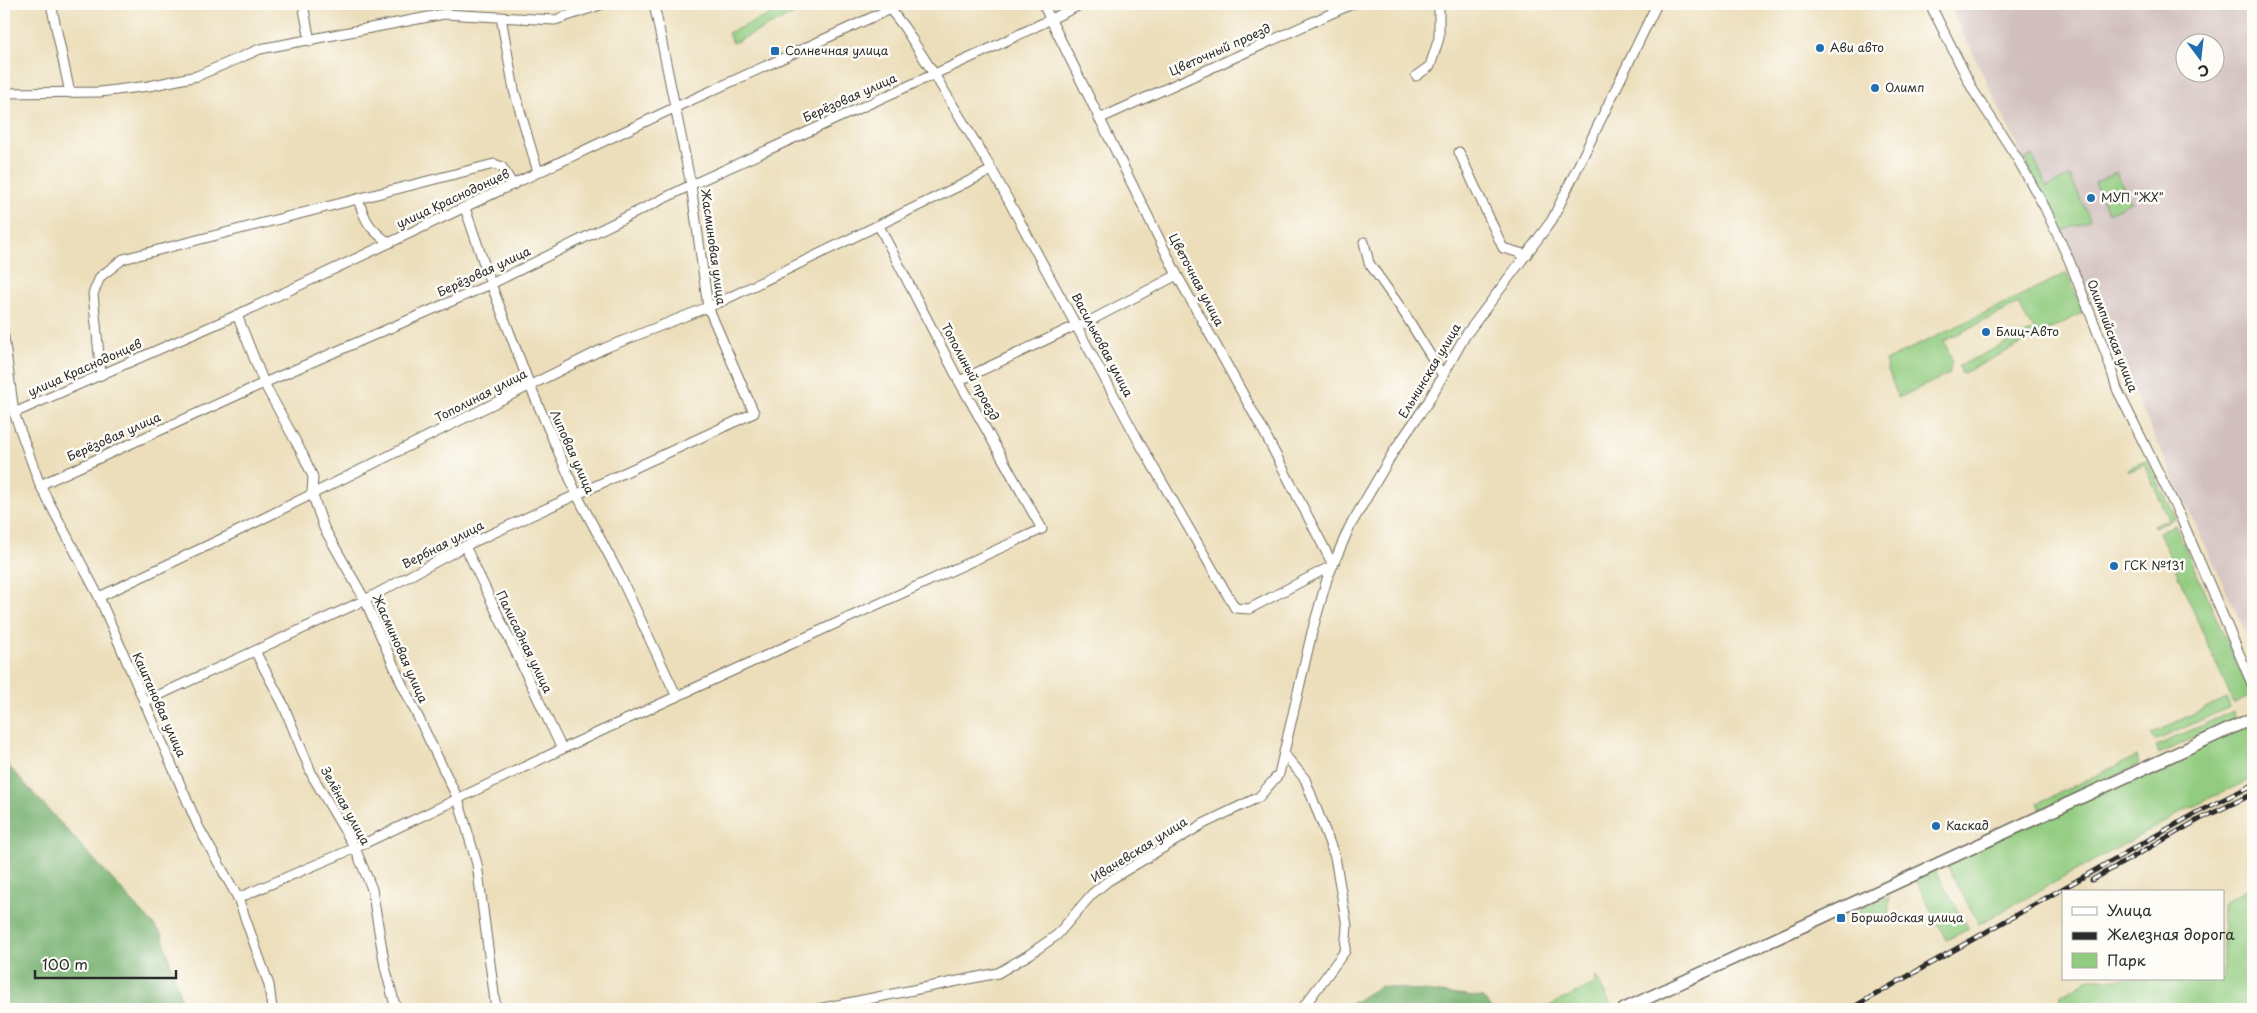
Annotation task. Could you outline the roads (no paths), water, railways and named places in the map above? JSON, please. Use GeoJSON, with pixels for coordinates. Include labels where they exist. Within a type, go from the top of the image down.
{"type":"FeatureCollection","features":[{"type":"Feature","properties":{"kind":"street"},"geometry":{"type":"LineString","coordinates":[[51,4],[70,93]]}},
{"type":"Feature","properties":{"kind":"street"},"geometry":{"type":"LineString","coordinates":[[303,4],[310,41]]}},
{"type":"Feature","properties":{"kind":"street"},"geometry":{"type":"LineString","coordinates":[[4,93],[110,91],[197,76],[260,50],[444,14],[555,20],[602,4]]}},
{"type":"Feature","properties":{"kind":"street","name":"Жасминовая улица"},"geometry":{"type":"LineString","coordinates":[[654,4],[691,185],[708,307],[754,413]]}},
{"type":"Feature","properties":{"kind":"street","name":"улица Краснодонцев"},"geometry":{"type":"LineString","coordinates":[[14,413],[237,315],[676,106],[888,7],[901,4]]}},
{"type":"Feature","properties":{"kind":"street","name":"Цветочная улица"},"geometry":{"type":"LineString","coordinates":[[1043,4],[1178,275],[1264,432],[1333,565]]}},
{"type":"Feature","properties":{"kind":"street"},"geometry":{"type":"LineString","coordinates":[[934,74],[1082,4]]}},
{"type":"Feature","properties":{"kind":"street","name":"Цветочный проезд"},"geometry":{"type":"LineString","coordinates":[[1099,119],[1352,4]]}},
{"type":"Feature","properties":{"kind":"street"},"geometry":{"type":"LineString","coordinates":[[1416,76],[1430,66],[1439,38],[1439,4]]}},
{"type":"Feature","properties":{"kind":"street","name":"Ельнинская улица"},"geometry":{"type":"LineString","coordinates":[[1279,774],[1312,632],[1333,565],[1349,528],[1394,451],[1428,402],[1442,374],[1474,323],[1552,220],[1657,4]]}},
{"type":"Feature","properties":{"kind":"street","name":"Олимпийская улица"},"geometry":{"type":"LineString","coordinates":[[1930,4],[1973,90],[2017,158],[2045,208],[2069,260],[2107,356],[2117,389],[2181,518],[2253,686]]}},
{"type":"Feature","properties":{"kind":"street","name":"Васильковая улица"},"geometry":{"type":"LineString","coordinates":[[888,7],[904,27],[934,74],[992,170],[1140,442],[1235,608],[1241,610],[1249,609],[1333,565]]}},
{"type":"Feature","properties":{"kind":"street"},"geometry":{"type":"LineString","coordinates":[[501,17],[514,90],[538,172]]}},
{"type":"Feature","properties":{"kind":"street","name":"Берёзовая улица"},"geometry":{"type":"LineString","coordinates":[[40,485],[264,383],[491,284],[691,185],[934,74]]}},
{"type":"Feature","properties":{"kind":"street"},"geometry":{"type":"LineString","coordinates":[[1459,152],[1503,248],[1527,255]]}},
{"type":"Feature","properties":{"kind":"street"},"geometry":{"type":"LineString","coordinates":[[101,375],[93,294],[100,278],[123,259],[494,164],[502,167],[513,185]]}},
{"type":"Feature","properties":{"kind":"street","name":"Тополиная улица"},"geometry":{"type":"LineString","coordinates":[[99,597],[234,533],[605,348],[708,307],[992,170]]}},
{"type":"Feature","properties":{"kind":"street"},"geometry":{"type":"LineString","coordinates":[[358,199],[372,230],[390,243]]}},
{"type":"Feature","properties":{"kind":"street","name":"Липовая улица"},"geometry":{"type":"LineString","coordinates":[[465,208],[491,284],[530,386],[577,495],[619,574],[677,697]]}},
{"type":"Feature","properties":{"kind":"street","name":"Тополиный проезд"},"geometry":{"type":"LineString","coordinates":[[677,697],[1042,529],[959,381],[879,226]]}},
{"type":"Feature","properties":{"kind":"street"},"geometry":{"type":"LineString","coordinates":[[1364,242],[1369,263],[1403,311],[1442,374]]}},
{"type":"Feature","properties":{"kind":"street"},"geometry":{"type":"LineString","coordinates":[[959,381],[1077,325],[1084,324],[1178,275]]}},
{"type":"Feature","properties":{"kind":"street","name":"Жасминовая улица"},"geometry":{"type":"LineString","coordinates":[[237,315],[264,383],[313,477],[312,493],[324,528],[365,600],[408,698],[458,799],[477,864],[496,1009]]}},
{"type":"Feature","properties":{"kind":"street","name":"Каштановая улица"},"geometry":{"type":"LineString","coordinates":[[4,337],[14,413],[40,485],[99,597],[199,828],[238,898],[269,985],[272,1009]]}},
{"type":"Feature","properties":{"kind":"street","name":"Вербная улица"},"geometry":{"type":"LineString","coordinates":[[144,702],[365,600],[465,546],[754,413]]}},
{"type":"Feature","properties":{"kind":"street","name":"Палисадная улица"},"geometry":{"type":"LineString","coordinates":[[465,546],[562,749]]}},
{"type":"Feature","properties":{"kind":"street","name":"Зелёная улица"},"geometry":{"type":"LineString","coordinates":[[255,651],[283,704],[313,777],[356,848],[372,888],[386,967],[396,1009]]}},
{"type":"Feature","properties":{"kind":"street"},"geometry":{"type":"LineString","coordinates":[[238,898],[356,848],[562,749],[677,697]]}},
{"type":"Feature","properties":{"kind":"street"},"geometry":{"type":"LineString","coordinates":[[1624,1009],[2253,718]]}},
{"type":"Feature","properties":{"kind":"street"},"geometry":{"type":"LineString","coordinates":[[1284,754],[1305,779],[1335,857],[1347,926],[1345,951],[1302,1009]]}},
{"type":"Feature","properties":{"kind":"street","name":"Ивачевская улица"},"geometry":{"type":"LineString","coordinates":[[818,1009],[998,973],[1057,935],[1092,894],[1108,881],[1203,824],[1259,797],[1279,774]]}},
{"type":"Feature","properties":{"kind":"railway"},"geometry":{"type":"LineString","coordinates":[[1850,1009],[2196,813],[2253,785]]}},
{"type":"Feature","properties":{"kind":"railway"},"geometry":{"type":"LineString","coordinates":[[2092,880],[2200,819],[2253,794]]}},
{"type":"Feature","properties":{"kind":"place","name":"Ави авто"},"geometry":{"type":"Point","coordinates":[1820,48]}},
{"type":"Feature","properties":{"kind":"place","name":"Солнечная улица"},"geometry":{"type":"Point","coordinates":[775,51]}},
{"type":"Feature","properties":{"kind":"place","name":"Олимп"},"geometry":{"type":"Point","coordinates":[1875,88]}},
{"type":"Feature","properties":{"kind":"place","name":"МУП \"ЖХ\""},"geometry":{"type":"Point","coordinates":[2091,198]}},
{"type":"Feature","properties":{"kind":"place","name":"Блиц-Авто"},"geometry":{"type":"Point","coordinates":[1986,332]}},
{"type":"Feature","properties":{"kind":"place","name":"ГСК №131"},"geometry":{"type":"Point","coordinates":[2114,566]}},
{"type":"Feature","properties":{"kind":"place","name":"Каскад"},"geometry":{"type":"Point","coordinates":[1936,826]}},
{"type":"Feature","properties":{"kind":"place","name":"Боршодская улица"},"geometry":{"type":"Point","coordinates":[1841,918]}}]}
